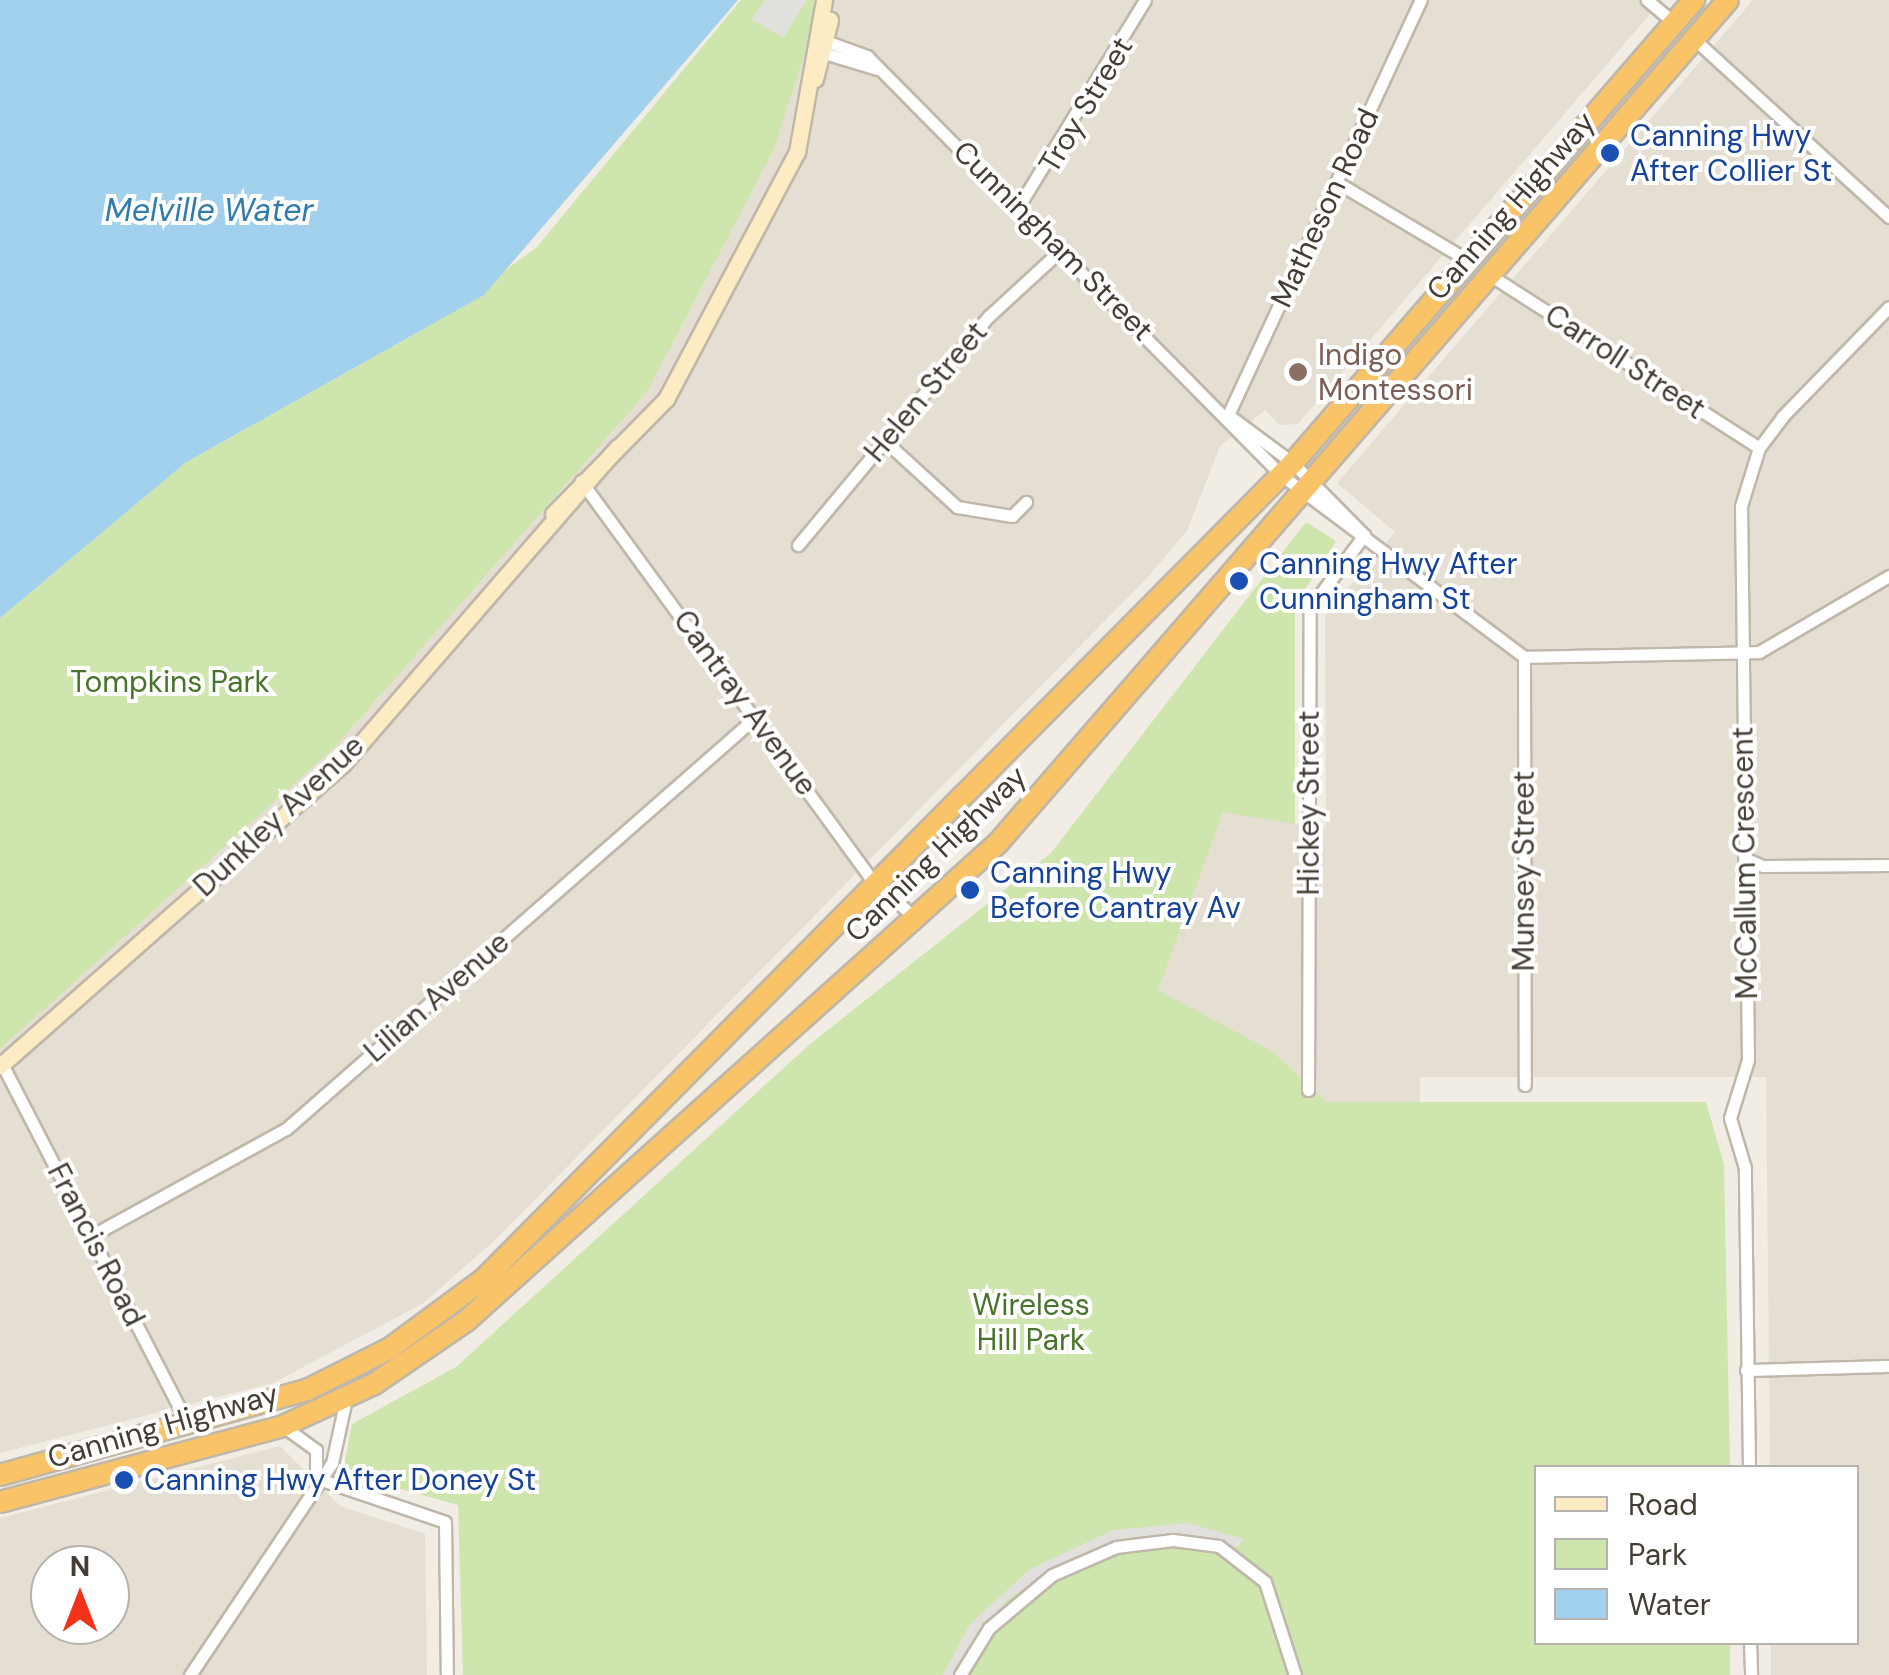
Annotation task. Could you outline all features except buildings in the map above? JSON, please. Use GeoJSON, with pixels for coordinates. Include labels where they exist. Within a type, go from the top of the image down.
{"type":"FeatureCollection","features":[{"type":"Feature","properties":{"kind":"highway","name":"Canning Highway"},"geometry":{"type":"LineString","coordinates":[[0,1475],[188,1427],[321,1384],[438,1317],[878,884],[1287,469],[1694,0]]}},
{"type":"Feature","properties":{"kind":"highway","name":"Canning Highway"},"geometry":{"type":"LineString","coordinates":[[0,1502],[282,1426],[346,1398],[466,1320],[916,918],[1050,786],[1728,0]]}},
{"type":"Feature","properties":{"kind":"street"},"geometry":{"type":"LineString","coordinates":[[820,45],[824,0]]}},
{"type":"Feature","properties":{"kind":"street"},"geometry":{"type":"LineString","coordinates":[[820,45],[834,0]]}},
{"type":"Feature","properties":{"kind":"street","name":"Troy Street"},"geometry":{"type":"LineString","coordinates":[[1020,204],[1145,0]]}},
{"type":"Feature","properties":{"kind":"street","name":"Matheson Road"},"geometry":{"type":"LineString","coordinates":[[1228,414],[1420,0]]}},
{"type":"Feature","properties":{"kind":"street"},"geometry":{"type":"LineString","coordinates":[[1647,0],[1674,23]]}},
{"type":"Feature","properties":{"kind":"street"},"geometry":{"type":"LineString","coordinates":[[1694,39],[1889,217]]}},
{"type":"Feature","properties":{"kind":"street","name":"Cunningham Street"},"geometry":{"type":"LineString","coordinates":[[820,45],[877,69],[1020,204],[1287,469],[1364,535],[1524,657]]}},
{"type":"Feature","properties":{"kind":"street","name":"Dunkley Avenue"},"geometry":{"type":"LineString","coordinates":[[1,1065],[342,765],[617,448],[666,399],[797,152],[820,45]]}},
{"type":"Feature","properties":{"kind":"street"},"geometry":{"type":"LineString","coordinates":[[1338,183],[1469,262]]}},
{"type":"Feature","properties":{"kind":"street","name":"Helen Street"},"geometry":{"type":"LineString","coordinates":[[798,546],[989,316],[1063,248]]}},
{"type":"Feature","properties":{"kind":"street","name":"Carroll Street"},"geometry":{"type":"LineString","coordinates":[[1490,275],[1759,448]]}},
{"type":"Feature","properties":{"kind":"street","name":"McCallum Crescent"},"geometry":{"type":"LineString","coordinates":[[1749,1465],[1745,1168],[1730,1118],[1748,1060],[1741,506],[1759,448],[1842,347],[1889,308]]}},
{"type":"Feature","properties":{"kind":"street"},"geometry":{"type":"LineString","coordinates":[[885,440],[957,507],[1012,516],[1026,502]]}},
{"type":"Feature","properties":{"kind":"street","name":"Cantray Avenue"},"geometry":{"type":"LineString","coordinates":[[586,484],[878,884],[916,918]]}},
{"type":"Feature","properties":{"kind":"street","name":"Hickey Street"},"geometry":{"type":"LineString","coordinates":[[1308,1090],[1310,608],[1364,535]]}},
{"type":"Feature","properties":{"kind":"street"},"geometry":{"type":"LineString","coordinates":[[1524,657],[1742,651],[1792,637],[1889,576]]}},
{"type":"Feature","properties":{"kind":"street","name":"Munsey Street"},"geometry":{"type":"LineString","coordinates":[[1524,657],[1524,1085]]}},
{"type":"Feature","properties":{"kind":"street","name":"Lilian Avenue"},"geometry":{"type":"LineString","coordinates":[[91,1236],[286,1129],[756,717]]}},
{"type":"Feature","properties":{"kind":"street"},"geometry":{"type":"LineString","coordinates":[[1744,858],[1764,866],[1889,865]]}},
{"type":"Feature","properties":{"kind":"street","name":"Francis Road"},"geometry":{"type":"LineString","coordinates":[[1,1065],[188,1427]]}},
{"type":"Feature","properties":{"kind":"street"},"geometry":{"type":"LineString","coordinates":[[1746,1370],[1889,1366]]}},
{"type":"Feature","properties":{"kind":"street"},"geometry":{"type":"LineString","coordinates":[[190,1675],[316,1478],[332,1463],[346,1398]]}},
{"type":"Feature","properties":{"kind":"street"},"geometry":{"type":"LineString","coordinates":[[282,1426],[316,1450],[316,1478]]}},
{"type":"Feature","properties":{"kind":"street"},"geometry":{"type":"LineString","coordinates":[[316,1478],[445,1522],[447,1675]]}},
{"type":"Feature","properties":{"kind":"street"},"geometry":{"type":"LineString","coordinates":[[960,1675],[989,1628],[1052,1575],[1116,1547],[1173,1540],[1219,1546],[1265,1582],[1294,1675]]}},
{"type":"Feature","properties":{"kind":"street"},"geometry":{"type":"LineString","coordinates":[[1750,1645],[1751,1675]]}},
{"type":"Feature","properties":{"kind":"shaded area"},"geometry":{"type":"Polygon","coordinates":[[[765,0],[807,0],[783,38],[752,19],[765,0]]]}},
{"type":"Feature","properties":{"kind":"shaded area"},"geometry":{"type":"Polygon","coordinates":[[[821,0],[1662,0],[1298,424],[1279,425],[1265,410],[1220,446],[1187,531],[1146,579],[494,1241],[422,1304],[273,1383],[0,1453],[0,1049],[335,747],[647,392],[774,149],[821,0]]]}},
{"type":"Feature","properties":{"kind":"shaded area"},"geometry":{"type":"Polygon","coordinates":[[[1753,0],[1889,0],[1889,1675],[1771,1675],[1771,1645],[1859,1645],[1859,1465],[1770,1465],[1766,1077],[1420,1077],[1420,1102],[1327,1102],[1272,1051],[1157,990],[1223,811],[1326,829],[1325,616],[1395,532],[1337,483],[1753,0]]]}},
{"type":"Feature","properties":{"kind":"shaded area"},"geometry":{"type":"Polygon","coordinates":[[[280,1446],[340,1506],[425,1534],[427,1675],[0,1675],[0,1518],[280,1446]]]}},
{"type":"Feature","properties":{"kind":"shaded area"},"geometry":{"type":"Polygon","coordinates":[[[1188,1523],[1244,1539],[1237,1547],[1184,1534],[1132,1537],[1069,1559],[1006,1601],[954,1675],[943,1675],[970,1624],[1030,1569],[1113,1530],[1188,1523]]]}},
{"type":"Feature","properties":{"kind":"green space","name":"Tompkins Park"},"geometry":{"type":"Polygon","coordinates":[[[741,0],[822,0],[774,149],[647,392],[335,747],[0,1049],[0,618],[185,463],[424,329],[536,248],[741,0]]]}},
{"type":"Feature","properties":{"kind":"green space","name":"Wireless Hill Park"},"geometry":{"type":"Polygon","coordinates":[[[1306,522],[1336,541],[1295,605],[1295,824],[1223,812],[1158,990],[1272,1051],[1327,1102],[1706,1102],[1724,1165],[1730,1465],[1534,1465],[1534,1645],[1730,1645],[1730,1675],[463,1675],[458,1505],[354,1476],[344,1466],[352,1424],[456,1367],[809,1045],[1051,853],[1306,522]]]}},
{"type":"Feature","properties":{"kind":"water","name":"Melville Water"},"geometry":{"type":"Polygon","coordinates":[[[0,0],[738,0],[484,295],[185,463],[0,618],[0,0]]]}},
{"type":"Feature","properties":{"kind":"place","name":"Canning Hwy After Collier St"},"geometry":{"type":"Point","coordinates":[1610,153]}},
{"type":"Feature","properties":{"kind":"place","name":"Indigo Montessori"},"geometry":{"type":"Point","coordinates":[1298,372]}},
{"type":"Feature","properties":{"kind":"place","name":"Canning Hwy After Cunningham St"},"geometry":{"type":"Point","coordinates":[1239,581]}},
{"type":"Feature","properties":{"kind":"place","name":"Canning Hwy Before Cantray Av"},"geometry":{"type":"Point","coordinates":[970,890]}},
{"type":"Feature","properties":{"kind":"place","name":"Canning Hwy After Doney St"},"geometry":{"type":"Point","coordinates":[124,1480]}}]}
